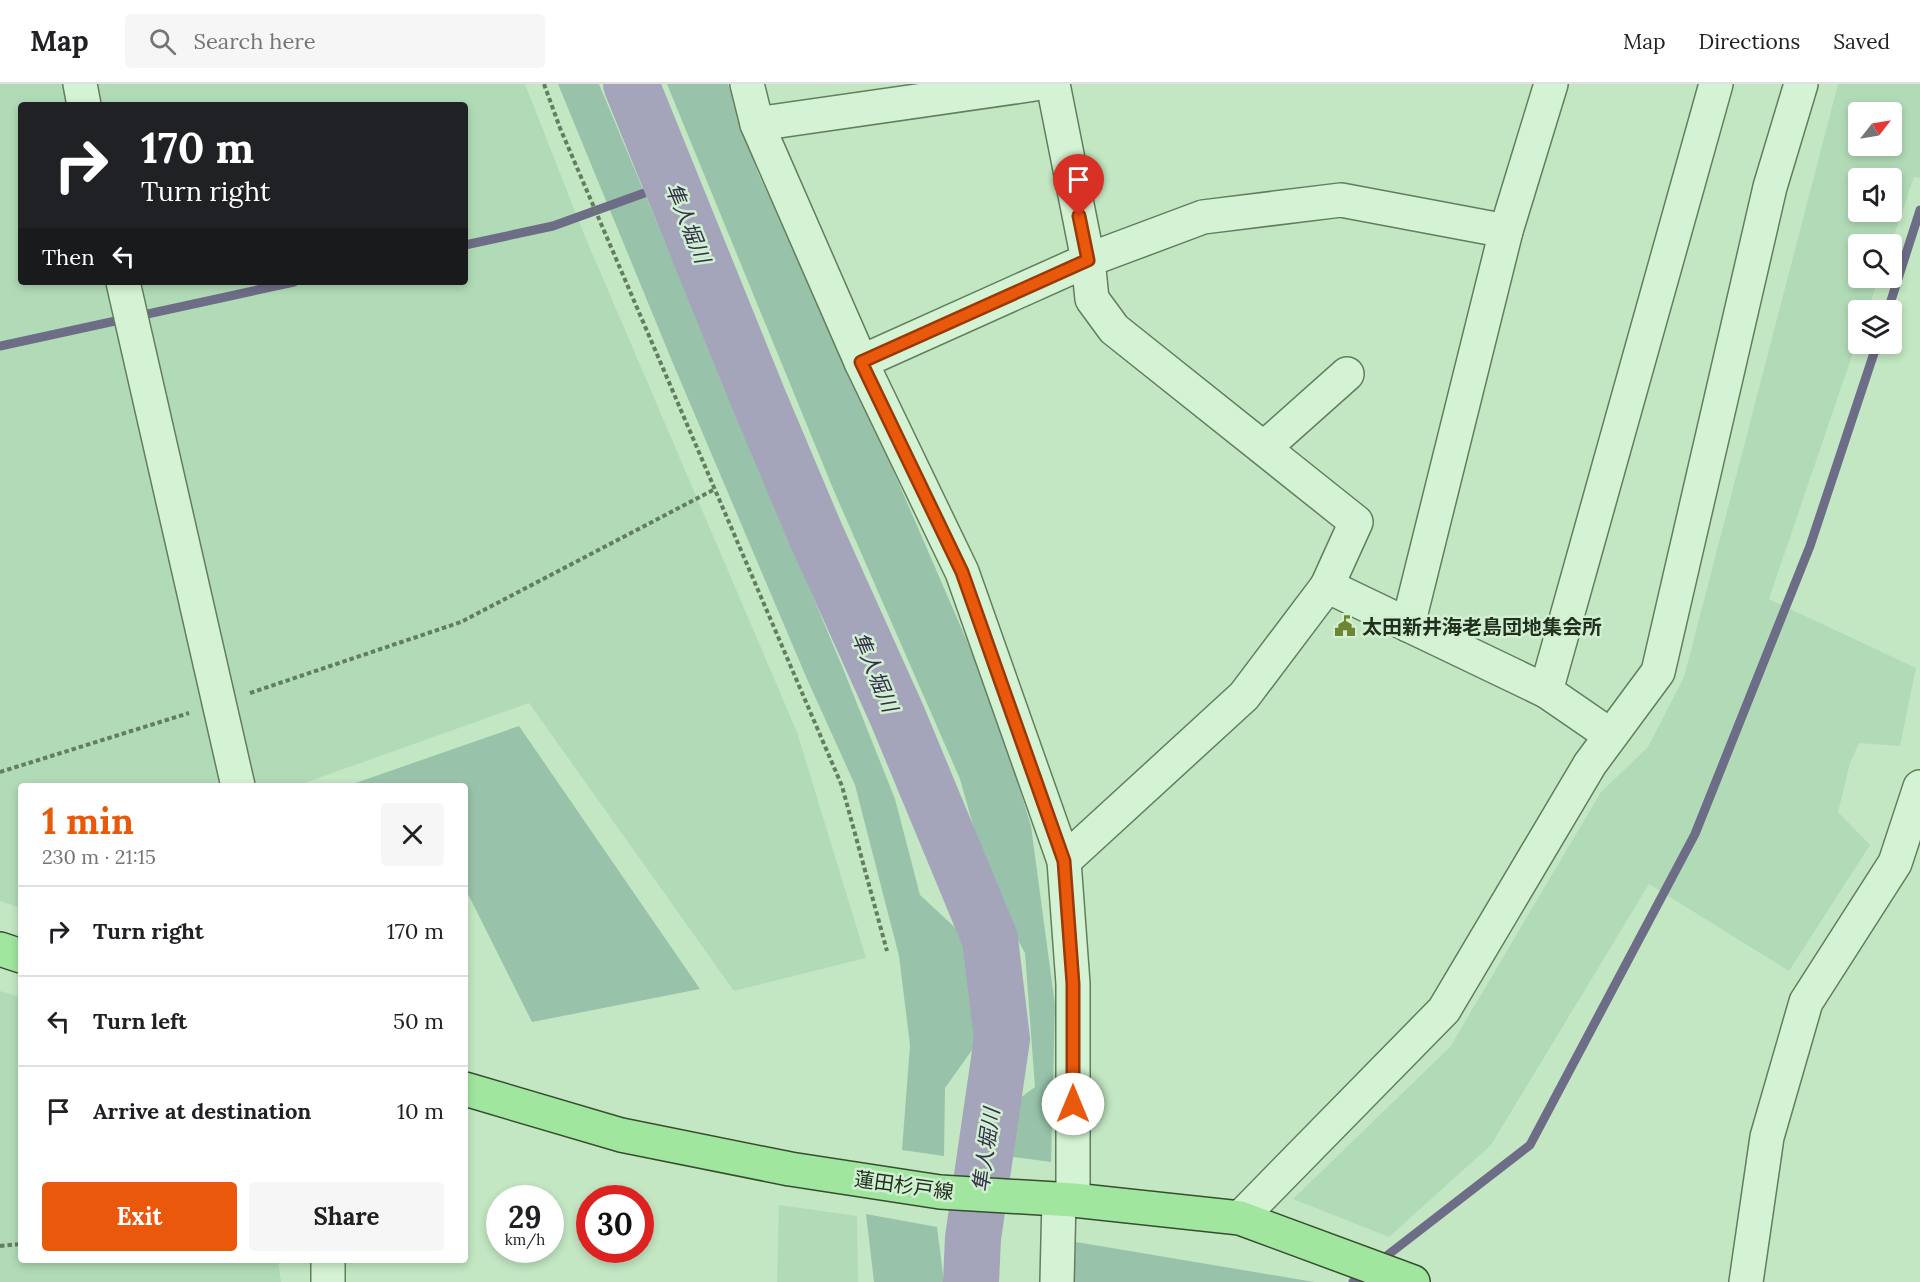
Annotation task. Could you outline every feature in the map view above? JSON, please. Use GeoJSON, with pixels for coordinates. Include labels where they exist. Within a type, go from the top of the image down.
{"type":"FeatureCollection","features":[{"type":"Feature","properties":{"kind":"main road"},"geometry":{"type":"LineString","coordinates":[[0,949],[18,955]]}},
{"type":"Feature","properties":{"kind":"main road","name":"蓮田杉戸線"},"geometry":{"type":"LineString","coordinates":[[468,1090],[621,1135],[790,1169],[940,1192],[1066,1200],[1240,1218],[1413,1282]]}},
{"type":"Feature","properties":{"kind":"street"},"geometry":{"type":"LineString","coordinates":[[80,84],[83,102]]}},
{"type":"Feature","properties":{"kind":"street"},"geometry":{"type":"LineString","coordinates":[[747,84],[757,124],[861,362],[962,572],[1064,861],[1073,984],[1066,1200],[1057,1282]]}},
{"type":"Feature","properties":{"kind":"street"},"geometry":{"type":"LineString","coordinates":[[757,124],[1035,84]]}},
{"type":"Feature","properties":{"kind":"street"},"geometry":{"type":"LineString","coordinates":[[1053,84],[1088,260],[1092,299],[1114,329],[1356,522],[1327,586],[1244,696],[1064,861]]}},
{"type":"Feature","properties":{"kind":"street"},"geometry":{"type":"LineString","coordinates":[[1408,625],[1506,231],[1551,84]]}},
{"type":"Feature","properties":{"kind":"street"},"geometry":{"type":"LineString","coordinates":[[1546,691],[1716,84]]}},
{"type":"Feature","properties":{"kind":"street"},"geometry":{"type":"LineString","coordinates":[[1240,1218],[1444,1010],[1590,764],[1658,672],[1770,188],[1801,84]]}},
{"type":"Feature","properties":{"kind":"street"},"geometry":{"type":"LineString","coordinates":[[861,362],[1088,260],[1203,217],[1341,200],[1506,231]]}},
{"type":"Feature","properties":{"kind":"street"},"geometry":{"type":"LineString","coordinates":[[124,285],[237,783]]}},
{"type":"Feature","properties":{"kind":"street"},"geometry":{"type":"LineString","coordinates":[[1264,448],[1347,374]]}},
{"type":"Feature","properties":{"kind":"street"},"geometry":{"type":"LineString","coordinates":[[1327,586],[1546,691],[1610,735]]}},
{"type":"Feature","properties":{"kind":"street"},"geometry":{"type":"LineString","coordinates":[[1746,1282],[1767,1137],[1806,1002],[1895,863],[1920,787]]}},
{"type":"Feature","properties":{"kind":"street"},"geometry":{"type":"LineString","coordinates":[[328,1263],[328,1282]]}},
{"type":"Feature","properties":{"kind":"path"},"geometry":{"type":"LineString","coordinates":[[544,84],[560,128],[843,786],[887,951]]}},
{"type":"Feature","properties":{"kind":"path"},"geometry":{"type":"LineString","coordinates":[[0,772],[219,704],[460,622],[715,489]]}},
{"type":"Feature","properties":{"kind":"path"},"geometry":{"type":"LineString","coordinates":[[0,1246],[18,1244]]}},
{"type":"Feature","properties":{"kind":"green space"},"geometry":{"type":"Polygon","coordinates":[[[0,84],[525,84],[584,234],[797,732],[866,958],[734,991],[529,703],[304,783],[18,783],[18,907],[0,901],[0,84]]]}},
{"type":"Feature","properties":{"kind":"green space"},"geometry":{"type":"Polygon","coordinates":[[[558,84],[599,84],[844,671],[895,799],[920,895],[962,934],[988,994],[982,1036],[945,1088],[944,1156],[902,1150],[910,1045],[899,956],[855,785],[807,679],[672,361],[558,84]]]}},
{"type":"Feature","properties":{"kind":"green space"},"geometry":{"type":"Polygon","coordinates":[[[667,84],[728,84],[758,173],[835,336],[992,699],[1031,826],[1055,1005],[1051,1162],[1006,1156],[1008,1107],[1035,1087],[1025,953],[992,893],[960,779],[834,491],[667,84]]]}},
{"type":"Feature","properties":{"kind":"green space"},"geometry":{"type":"Polygon","coordinates":[[[1838,84],[1920,84],[1920,178],[1914,177],[1902,212],[1902,168],[1848,168],[1848,222],[1899,222],[1894,234],[1848,234],[1848,288],[1876,288],[1871,300],[1848,300],[1848,354],[1853,354],[1769,599],[1916,668],[1900,746],[1859,743],[1850,763],[1838,812],[1870,845],[1789,971],[1649,884],[1491,1145],[1389,1237],[1293,1199],[1450,1047],[1601,792],[1648,747],[1684,677],[1838,84]]]}},
{"type":"Feature","properties":{"kind":"green space"},"geometry":{"type":"Polygon","coordinates":[[[519,726],[700,989],[532,1022],[468,894],[468,783],[356,783],[519,726]]]}},
{"type":"Feature","properties":{"kind":"green space"},"geometry":{"type":"Polygon","coordinates":[[[0,991],[18,996],[18,1263],[278,1263],[281,1282],[0,1282],[0,991]]]}},
{"type":"Feature","properties":{"kind":"green space"},"geometry":{"type":"Polygon","coordinates":[[[779,1205],[857,1216],[858,1282],[777,1282],[779,1205]]]}},
{"type":"Feature","properties":{"kind":"green space"},"geometry":{"type":"Polygon","coordinates":[[[866,1214],[937,1227],[944,1282],[874,1282],[866,1214]]]}},
{"type":"Feature","properties":{"kind":"green space"},"geometry":{"type":"Polygon","coordinates":[[[1076,1242],[1314,1282],[1074,1282],[1076,1242]]]}},
{"type":"Feature","properties":{"kind":"waterway","name":"隼人堀川"},"geometry":{"type":"LineString","coordinates":[[631,84],[759,400],[816,535],[897,715],[990,939],[1002,1039],[973,1238],[971,1282]]}},
{"type":"Feature","properties":{"kind":"waterway"},"geometry":{"type":"LineString","coordinates":[[468,244],[553,226],[672,183]]}},
{"type":"Feature","properties":{"kind":"waterway"},"geometry":{"type":"LineString","coordinates":[[1891,300],[1920,210]]}},
{"type":"Feature","properties":{"kind":"waterway"},"geometry":{"type":"LineString","coordinates":[[0,346],[280,285]]}},
{"type":"Feature","properties":{"kind":"waterway"},"geometry":{"type":"LineString","coordinates":[[1380,1261],[1530,1145],[1695,834],[1810,546],[1874,354]]}},
{"type":"Feature","properties":{"kind":"waterway"},"geometry":{"type":"LineString","coordinates":[[1353,1282],[1367,1272]]}},
{"type":"Feature","properties":{"kind":"place","name":"太田新井海老島団地集会所"},"geometry":{"type":"Point","coordinates":[1345,626]}},
{"type":"Feature","properties":{"kind":"route"},"geometry":{"type":"LineString","coordinates":[[1073,1104],[1073,984],[1064,861],[962,572],[861,362],[1088,260],[1079,216]]}}]}
